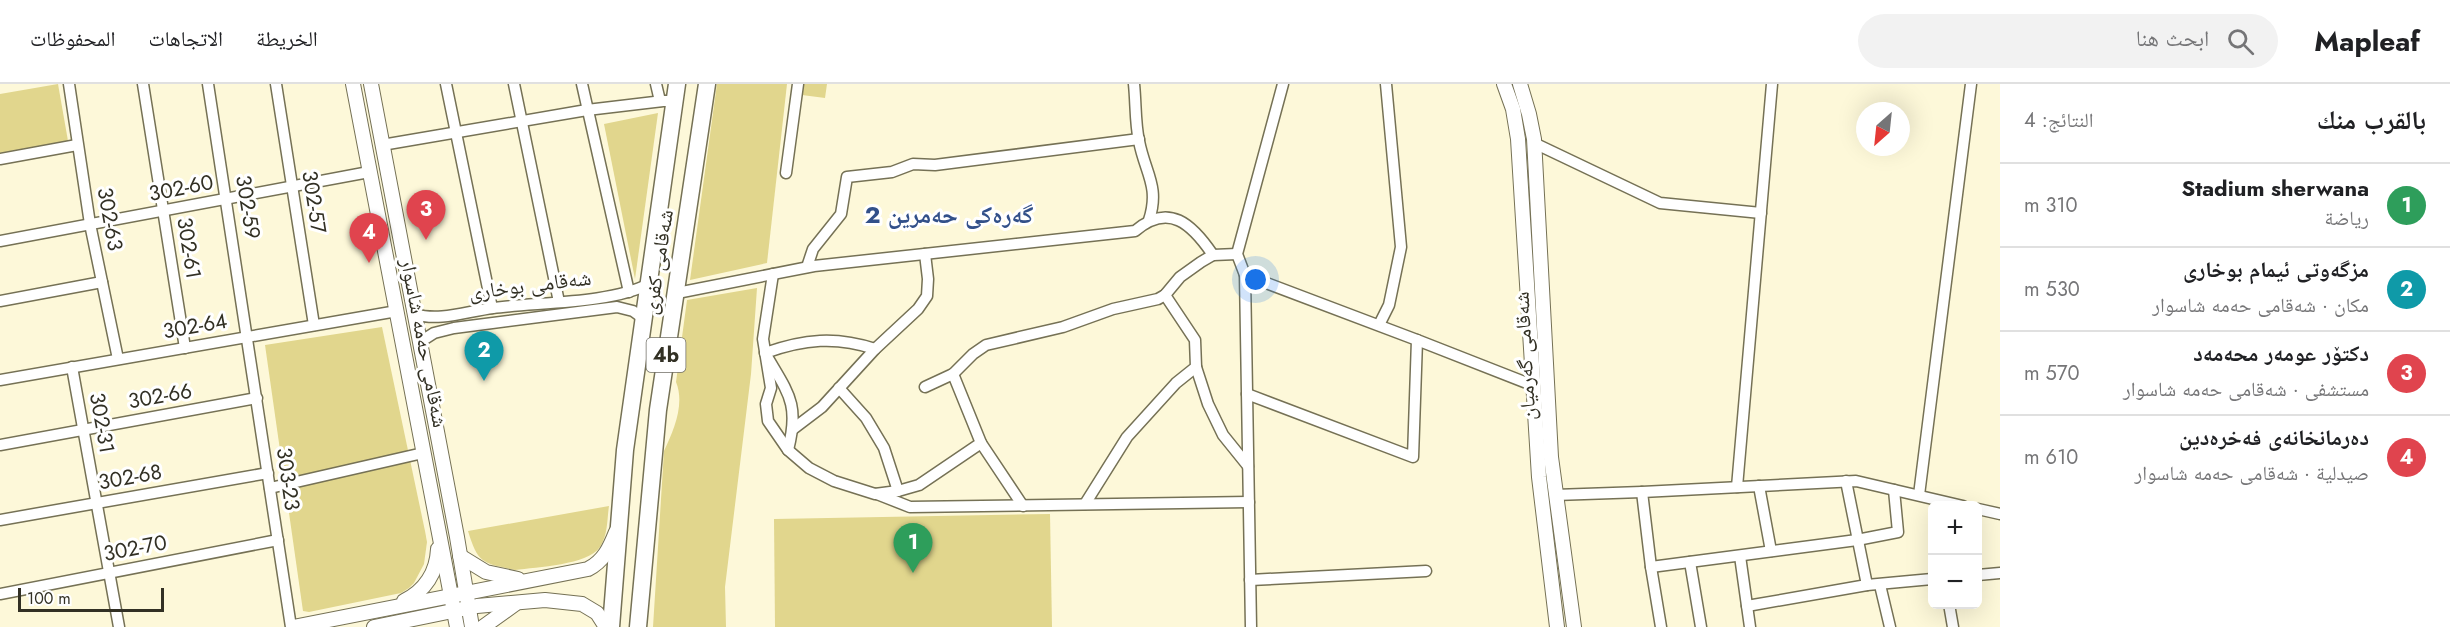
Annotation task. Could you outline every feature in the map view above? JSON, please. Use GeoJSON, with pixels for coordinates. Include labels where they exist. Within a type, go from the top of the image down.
{"type":"FeatureCollection","features":[{"type":"Feature","properties":{"kind":"highway","name":"شەقامی کفری"},"geometry":{"type":"LineString","coordinates":[[611,627],[617,530],[649,284],[668,101],[677,84]]}},
{"type":"Feature","properties":{"kind":"highway","name":"شەقامی کفری"},"geometry":{"type":"LineString","coordinates":[[638,627],[658,414],[707,84]]}},
{"type":"Feature","properties":{"kind":"highway"},"geometry":{"type":"LineString","coordinates":[[631,412],[658,414]]}},
{"type":"Feature","properties":{"kind":"main road","name":"شەقامی حەمە شاسوار"},"geometry":{"type":"LineString","coordinates":[[353,84],[457,627]]}},
{"type":"Feature","properties":{"kind":"main road","name":"شەقامی حەمە شاسوار"},"geometry":{"type":"LineString","coordinates":[[371,84],[472,627]]}},
{"type":"Feature","properties":{"kind":"main road","name":"شەقامی گەرمیان"},"geometry":{"type":"LineString","coordinates":[[1504,84],[1513,109],[1518,139],[1539,477],[1557,623]]}},
{"type":"Feature","properties":{"kind":"main road","name":"شەقامی گەرمیان"},"geometry":{"type":"LineString","coordinates":[[1520,84],[1529,114],[1534,143],[1548,412],[1555,495],[1574,622]]}},
{"type":"Feature","properties":{"kind":"main road"},"geometry":{"type":"LineString","coordinates":[[396,304],[409,293]]}},
{"type":"Feature","properties":{"kind":"main road"},"geometry":{"type":"LineString","coordinates":[[292,627],[588,569],[608,551],[617,530]]}},
{"type":"Feature","properties":{"kind":"main road"},"geometry":{"type":"LineString","coordinates":[[394,606],[414,596],[429,580],[436,562],[438,535]]}},
{"type":"Feature","properties":{"kind":"main road"},"geometry":{"type":"LineString","coordinates":[[460,555],[471,565],[486,572],[526,581]]}},
{"type":"Feature","properties":{"kind":"main road"},"geometry":{"type":"LineString","coordinates":[[374,627],[394,625],[468,608],[545,600],[582,604],[597,613],[606,627]]}},
{"type":"Feature","properties":{"kind":"main road"},"geometry":{"type":"LineString","coordinates":[[483,627],[519,601]]}},
{"type":"Feature","properties":{"kind":"main road"},"geometry":{"type":"LineString","coordinates":[[1557,623],[1574,622]]}},
{"type":"Feature","properties":{"kind":"main road"},"geometry":{"type":"LineString","coordinates":[[394,625],[426,627]]}},
{"type":"Feature","properties":{"kind":"street","name":"302-63"},"geometry":{"type":"LineString","coordinates":[[69,84],[90,224],[118,359]]}},
{"type":"Feature","properties":{"kind":"street","name":"302-61"},"geometry":{"type":"LineString","coordinates":[[143,84],[185,348]]}},
{"type":"Feature","properties":{"kind":"street","name":"302-59"},"geometry":{"type":"LineString","coordinates":[[208,84],[248,337]]}},
{"type":"Feature","properties":{"kind":"street","name":"302-57"},"geometry":{"type":"LineString","coordinates":[[276,84],[314,325]]}},
{"type":"Feature","properties":{"kind":"street"},"geometry":{"type":"LineString","coordinates":[[447,84],[492,308]]}},
{"type":"Feature","properties":{"kind":"street"},"geometry":{"type":"LineString","coordinates":[[514,84],[559,302]]}},
{"type":"Feature","properties":{"kind":"street"},"geometry":{"type":"LineString","coordinates":[[582,84],[629,292]]}},
{"type":"Feature","properties":{"kind":"street"},"geometry":{"type":"LineString","coordinates":[[382,145],[587,110],[668,101],[656,84]]}},
{"type":"Feature","properties":{"kind":"street"},"geometry":{"type":"LineString","coordinates":[[786,173],[798,84]]}},
{"type":"Feature","properties":{"kind":"street"},"geometry":{"type":"LineString","coordinates":[[1134,84],[1139,140],[1155,202],[1149,220]]}},
{"type":"Feature","properties":{"kind":"street"},"geometry":{"type":"LineString","coordinates":[[1251,627],[1245,275],[1237,254],[1283,84]]}},
{"type":"Feature","properties":{"kind":"street"},"geometry":{"type":"LineString","coordinates":[[1379,325],[1389,305],[1401,247],[1386,84]]}},
{"type":"Feature","properties":{"kind":"street"},"geometry":{"type":"LineString","coordinates":[[1737,487],[1772,84]]}},
{"type":"Feature","properties":{"kind":"street"},"geometry":{"type":"LineString","coordinates":[[1919,495],[1971,84]]}},
{"type":"Feature","properties":{"kind":"street"},"geometry":{"type":"LineString","coordinates":[[807,267],[813,249],[841,214],[848,177],[892,172],[913,164],[934,165],[1139,140]]}},
{"type":"Feature","properties":{"kind":"street"},"geometry":{"type":"LineString","coordinates":[[1534,143],[1660,203],[1761,213]]}},
{"type":"Feature","properties":{"kind":"street"},"geometry":{"type":"LineString","coordinates":[[0,159],[77,145]]}},
{"type":"Feature","properties":{"kind":"street","name":"302-60"},"geometry":{"type":"LineString","coordinates":[[0,241],[369,172]]}},
{"type":"Feature","properties":{"kind":"street"},"geometry":{"type":"LineString","coordinates":[[677,293],[807,267],[1135,231],[1149,220],[1162,216],[1180,221],[1201,237],[1213,255]]}},
{"type":"Feature","properties":{"kind":"street"},"geometry":{"type":"LineString","coordinates":[[794,429],[822,407],[875,349],[918,309],[927,296],[928,279],[925,254]]}},
{"type":"Feature","properties":{"kind":"street"},"geometry":{"type":"LineString","coordinates":[[924,387],[953,374],[972,354],[986,345],[1063,327],[1113,309],[1158,299],[1166,295],[1180,277],[1213,255],[1237,254]]}},
{"type":"Feature","properties":{"kind":"street"},"geometry":{"type":"LineString","coordinates":[[773,274],[763,339],[771,388],[766,404],[768,421],[788,450],[809,468],[834,481],[910,507],[1249,502]]}},
{"type":"Feature","properties":{"kind":"street"},"geometry":{"type":"LineString","coordinates":[[1245,275],[1532,385]]}},
{"type":"Feature","properties":{"kind":"street"},"geometry":{"type":"LineString","coordinates":[[0,301],[102,282]]}},
{"type":"Feature","properties":{"kind":"street","name":"شەقامی بوخاری"},"geometry":{"type":"LineString","coordinates":[[415,314],[432,317],[492,308],[559,302],[629,292],[649,284]]}},
{"type":"Feature","properties":{"kind":"street"},"geometry":{"type":"LineString","coordinates":[[616,307],[617,294]]}},
{"type":"Feature","properties":{"kind":"street"},"geometry":{"type":"LineString","coordinates":[[1166,295],[1195,340],[1196,367],[1208,404],[1223,435],[1248,466]]}},
{"type":"Feature","properties":{"kind":"street","name":"302-64"},"geometry":{"type":"LineString","coordinates":[[0,380],[314,325],[396,304]]}},
{"type":"Feature","properties":{"kind":"street","name":"شەقامی بوخاری"},"geometry":{"type":"LineString","coordinates":[[420,342],[434,333],[454,328],[616,307],[633,311],[644,319]]}},
{"type":"Feature","properties":{"kind":"street"},"geometry":{"type":"LineString","coordinates":[[453,314],[454,328]]}},
{"type":"Feature","properties":{"kind":"street","name":"303-23"},"geometry":{"type":"LineString","coordinates":[[248,337],[292,627]]}},
{"type":"Feature","properties":{"kind":"street"},"geometry":{"type":"LineString","coordinates":[[765,353],[786,345],[827,339],[851,340],[875,349]]}},
{"type":"Feature","properties":{"kind":"street"},"geometry":{"type":"LineString","coordinates":[[1247,394],[1413,457],[1417,340]]}},
{"type":"Feature","properties":{"kind":"street"},"geometry":{"type":"LineString","coordinates":[[765,353],[786,389],[794,410],[794,429],[788,450]]}},
{"type":"Feature","properties":{"kind":"street","name":"302-31"},"geometry":{"type":"LineString","coordinates":[[72,367],[119,627]]}},
{"type":"Feature","properties":{"kind":"street"},"geometry":{"type":"LineString","coordinates":[[1085,504],[1127,437],[1176,382],[1196,367]]}},
{"type":"Feature","properties":{"kind":"street"},"geometry":{"type":"LineString","coordinates":[[953,374],[981,443],[1023,506]]}},
{"type":"Feature","properties":{"kind":"street"},"geometry":{"type":"LineString","coordinates":[[839,388],[866,418],[884,448],[898,491]]}},
{"type":"Feature","properties":{"kind":"street","name":"302-66"},"geometry":{"type":"LineString","coordinates":[[0,444],[256,398]]}},
{"type":"Feature","properties":{"kind":"street"},"geometry":{"type":"LineString","coordinates":[[875,494],[919,485],[981,443]]}},
{"type":"Feature","properties":{"kind":"street"},"geometry":{"type":"LineString","coordinates":[[270,488],[423,453]]}},
{"type":"Feature","properties":{"kind":"street","name":"302-68"},"geometry":{"type":"LineString","coordinates":[[0,520],[268,473]]}},
{"type":"Feature","properties":{"kind":"street"},"geometry":{"type":"LineString","coordinates":[[1555,495],[1846,481],[1919,495],[1934,501]]}},
{"type":"Feature","properties":{"kind":"street"},"geometry":{"type":"LineString","coordinates":[[1846,481],[1867,585]]}},
{"type":"Feature","properties":{"kind":"street"},"geometry":{"type":"LineString","coordinates":[[1759,486],[1771,552]]}},
{"type":"Feature","properties":{"kind":"street"},"geometry":{"type":"LineString","coordinates":[[1650,567],[1857,540],[1898,532],[1894,490]]}},
{"type":"Feature","properties":{"kind":"street"},"geometry":{"type":"LineString","coordinates":[[1642,492],[1650,567],[1661,627]]}},
{"type":"Feature","properties":{"kind":"street"},"geometry":{"type":"LineString","coordinates":[[1982,510],[2000,514]]}},
{"type":"Feature","properties":{"kind":"street","name":"302-70"},"geometry":{"type":"LineString","coordinates":[[0,594],[278,540]]}},
{"type":"Feature","properties":{"kind":"street"},"geometry":{"type":"LineString","coordinates":[[1740,555],[1750,627]]}},
{"type":"Feature","properties":{"kind":"street"},"geometry":{"type":"LineString","coordinates":[[1690,562],[1701,627]]}},
{"type":"Feature","properties":{"kind":"street"},"geometry":{"type":"LineString","coordinates":[[1250,580],[1426,571]]}},
{"type":"Feature","properties":{"kind":"street"},"geometry":{"type":"LineString","coordinates":[[1982,575],[2000,573]]}},
{"type":"Feature","properties":{"kind":"street"},"geometry":{"type":"LineString","coordinates":[[1747,606],[1867,585],[1928,579]]}},
{"type":"Feature","properties":{"kind":"street"},"geometry":{"type":"LineString","coordinates":[[1880,585],[1890,627]]}},
{"type":"Feature","properties":{"kind":"street"},"geometry":{"type":"LineString","coordinates":[[1950,609],[1953,627]]}},
{"type":"Feature","properties":{"kind":"shaded area"},"geometry":{"type":"Polygon","coordinates":[[[58,84],[68,141],[0,153],[0,94],[58,84]]]}},
{"type":"Feature","properties":{"kind":"shaded area"},"geometry":{"type":"Polygon","coordinates":[[[717,84],[787,84],[767,263],[690,280],[717,84]]]}},
{"type":"Feature","properties":{"kind":"shaded area"},"geometry":{"type":"Polygon","coordinates":[[[803,84],[827,84],[825,98],[802,95],[803,84]]]}},
{"type":"Feature","properties":{"kind":"shaded area"},"geometry":{"type":"Polygon","coordinates":[[[658,113],[635,279],[604,124],[658,113]]]}},
{"type":"Feature","properties":{"kind":"shaded area"},"geometry":{"type":"Polygon","coordinates":[[[757,288],[751,374],[725,587],[726,627],[653,627],[664,451],[675,426],[679,408],[676,382],[687,300],[757,288]]]}},
{"type":"Feature","properties":{"kind":"shaded area"},"geometry":{"type":"Polygon","coordinates":[[[382,327],[427,542],[424,564],[414,583],[401,593],[309,612],[303,611],[265,345],[382,327]]]}},
{"type":"Feature","properties":{"kind":"shaded area"},"geometry":{"type":"Polygon","coordinates":[[[609,506],[606,532],[600,547],[585,558],[561,564],[515,570],[496,566],[479,556],[468,531],[609,506]]]}},
{"type":"Feature","properties":{"kind":"shaded area"},"geometry":{"type":"Polygon","coordinates":[[[1050,514],[1052,627],[775,627],[774,519],[1050,514]]]}},
{"type":"Feature","properties":{"kind":"place","name":"دکتۆر عومەر محەمەد"},"geometry":{"type":"Point","coordinates":[426,240]}},
{"type":"Feature","properties":{"kind":"place","name":"دەرمانخانەی فەخرەدین"},"geometry":{"type":"Point","coordinates":[369,263]}},
{"type":"Feature","properties":{"kind":"place","name":"مزگەوتی ئیمام بوخاری"},"geometry":{"type":"Point","coordinates":[484,381]}},
{"type":"Feature","properties":{"kind":"place","name":"Stadium sherwana"},"geometry":{"type":"Point","coordinates":[913,573]}},
{"type":"Feature","properties":{"kind":"district","name":"گەرەکی حەمرین 2"},"geometry":{"type":"Point","coordinates":[949,215]}}]}
